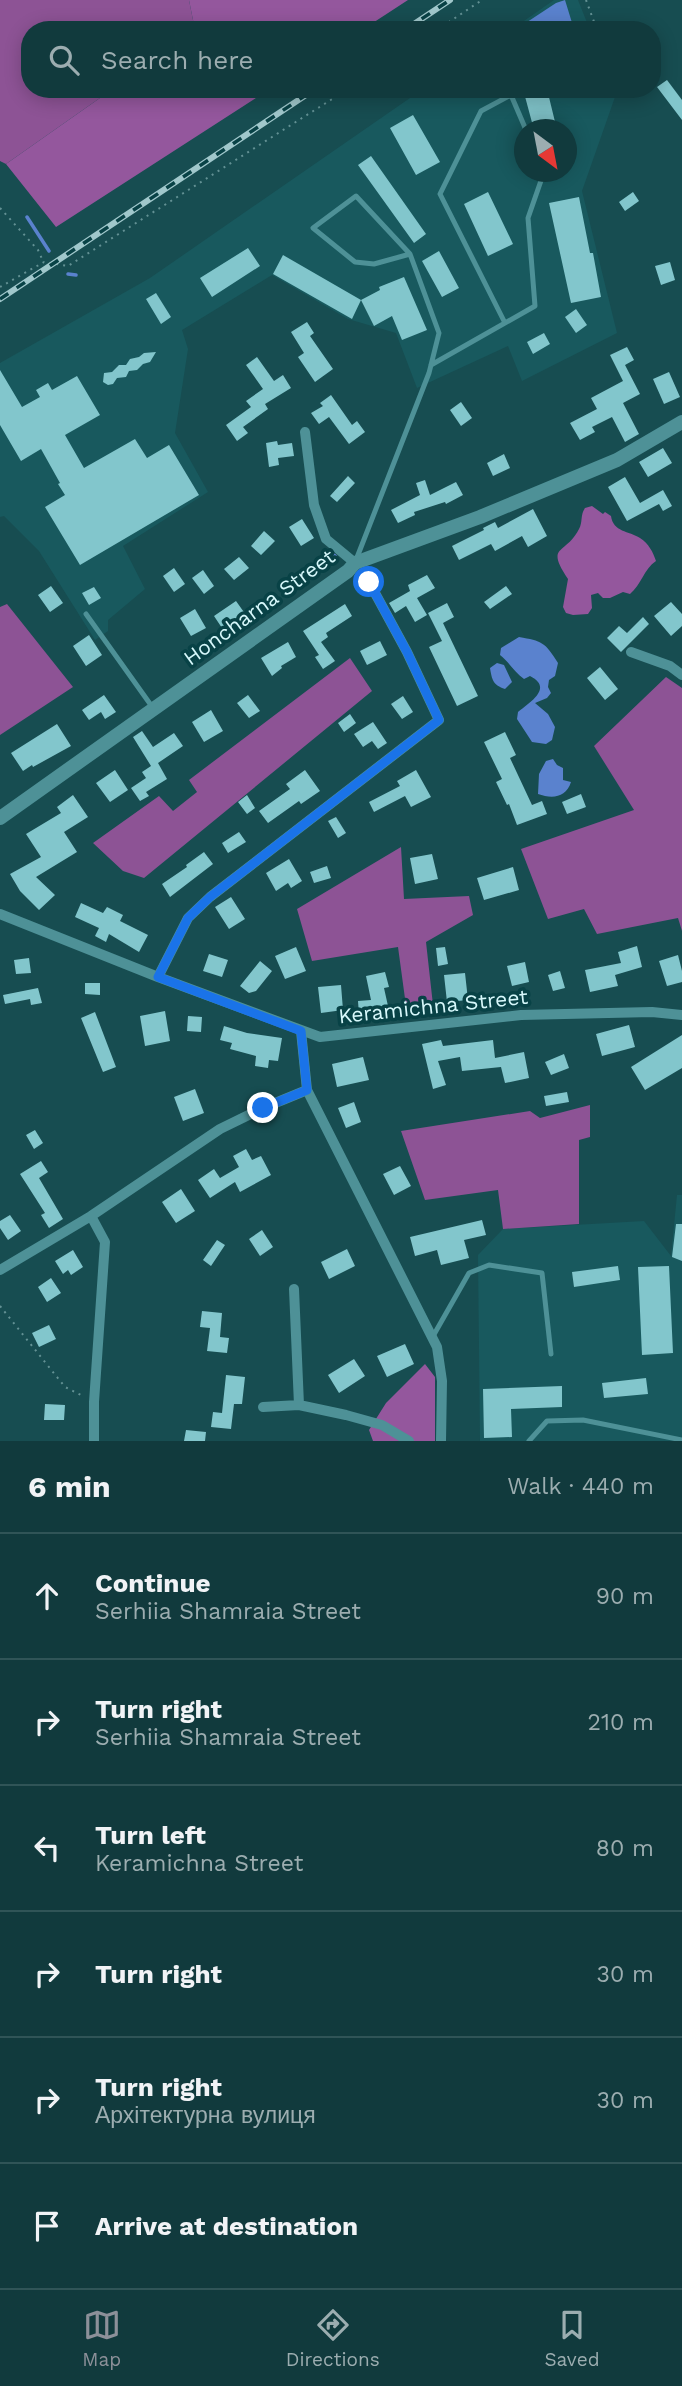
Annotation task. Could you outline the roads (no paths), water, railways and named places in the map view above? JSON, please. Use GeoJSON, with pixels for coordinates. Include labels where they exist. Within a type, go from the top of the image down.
{"type":"FeatureCollection","features":[{"type":"Feature","properties":{"kind":"street","name":"Honcharna Street"},"geometry":{"type":"LineString","coordinates":[[0,818],[348,571],[355,562],[480,517],[617,460],[682,422]]}},
{"type":"Feature","properties":{"kind":"street"},"geometry":{"type":"LineString","coordinates":[[305,432],[314,505],[326,539],[355,562]]}},
{"type":"Feature","properties":{"kind":"street"},"geometry":{"type":"LineString","coordinates":[[158,977],[188,918],[210,897],[439,720],[407,652],[369,582]]}},
{"type":"Feature","properties":{"kind":"street"},"geometry":{"type":"LineString","coordinates":[[631,652],[670,666],[682,675]]}},
{"type":"Feature","properties":{"kind":"street","name":"Keramichna Street"},"geometry":{"type":"LineString","coordinates":[[0,914],[158,977],[320,1037],[521,1015],[652,1012],[682,1015]]}},
{"type":"Feature","properties":{"kind":"street"},"geometry":{"type":"LineString","coordinates":[[301,1031],[307,1090],[437,1347],[442,1381],[441,1441]]}},
{"type":"Feature","properties":{"kind":"street"},"geometry":{"type":"LineString","coordinates":[[0,1270],[91,1216],[220,1129],[307,1090]]}},
{"type":"Feature","properties":{"kind":"street"},"geometry":{"type":"LineString","coordinates":[[91,1216],[106,1242],[94,1402],[94,1441]]}},
{"type":"Feature","properties":{"kind":"street"},"geometry":{"type":"LineString","coordinates":[[294,1289],[299,1405]]}},
{"type":"Feature","properties":{"kind":"street"},"geometry":{"type":"LineString","coordinates":[[263,1407],[299,1405],[382,1425],[409,1441]]}},
{"type":"Feature","properties":{"kind":"lane"},"geometry":{"type":"LineString","coordinates":[[505,98],[481,111],[440,194],[505,323]]}},
{"type":"Feature","properties":{"kind":"lane"},"geometry":{"type":"LineString","coordinates":[[512,98],[521,119]]}},
{"type":"Feature","properties":{"kind":"lane"},"geometry":{"type":"LineString","coordinates":[[431,365],[535,306],[528,218],[541,182]]}},
{"type":"Feature","properties":{"kind":"lane"},"geometry":{"type":"LineString","coordinates":[[355,562],[431,365],[439,333],[410,254],[356,196],[313,228],[355,262],[374,264],[410,254]]}},
{"type":"Feature","properties":{"kind":"lane"},"geometry":{"type":"LineString","coordinates":[[86,614],[153,708]]}},
{"type":"Feature","properties":{"kind":"lane"},"geometry":{"type":"LineString","coordinates":[[432,1338],[469,1273],[489,1265],[542,1273],[551,1354]]}},
{"type":"Feature","properties":{"kind":"lane"},"geometry":{"type":"LineString","coordinates":[[528,1441],[547,1421],[583,1420],[682,1440]]}},
{"type":"Feature","properties":{"kind":"water"},"geometry":{"type":"Polygon","coordinates":[[[565,0],[571,21],[529,21],[565,0]]]}},
{"type":"Feature","properties":{"kind":"water"},"geometry":{"type":"Polygon","coordinates":[[[519,637],[542,644],[558,663],[555,676],[549,680],[551,693],[547,698],[535,703],[548,714],[555,727],[552,740],[546,744],[532,742],[517,719],[518,712],[537,695],[540,685],[530,676],[524,679],[521,677],[500,655],[501,648],[519,637]]]}},
{"type":"Feature","properties":{"kind":"water"},"geometry":{"type":"Polygon","coordinates":[[[497,663],[504,665],[512,682],[505,689],[494,682],[492,676],[490,668],[497,663]]]}},
{"type":"Feature","properties":{"kind":"water"},"geometry":{"type":"Polygon","coordinates":[[[553,759],[563,768],[563,780],[571,782],[569,787],[558,796],[538,794],[539,774],[546,761],[553,759]]]}},
{"type":"Feature","properties":{"kind":"waterway"},"geometry":{"type":"LineString","coordinates":[[27,217],[49,251]]}},
{"type":"Feature","properties":{"kind":"waterway"},"geometry":{"type":"LineString","coordinates":[[68,274],[76,275]]}},
{"type":"Feature","properties":{"kind":"waterway"},"geometry":{"type":"LineString","coordinates":[[329,552],[335,556]]}},
{"type":"Feature","properties":{"kind":"railway"},"geometry":{"type":"LineString","coordinates":[[418,21],[450,0]]}},
{"type":"Feature","properties":{"kind":"railway"},"geometry":{"type":"LineString","coordinates":[[0,299],[302,98]]}}]}
